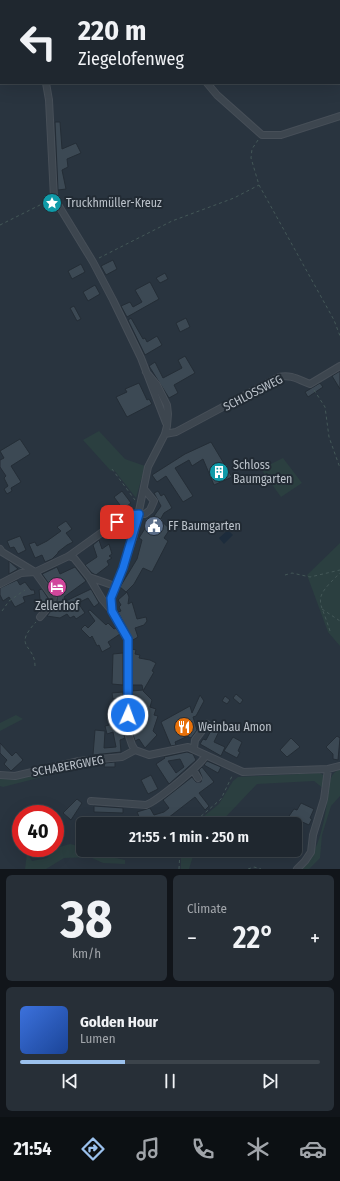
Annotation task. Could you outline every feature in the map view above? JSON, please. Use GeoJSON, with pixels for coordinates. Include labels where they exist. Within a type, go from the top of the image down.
{"type":"FeatureCollection","features":[{"type":"Feature","properties":{"kind":"street"},"geometry":{"type":"LineString","coordinates":[[46,84],[49,100],[54,198],[89,255],[113,300],[146,372],[167,426],[165,434],[148,467],[139,514],[123,568],[111,598],[112,611]]}},
{"type":"Feature","properties":{"kind":"street"},"geometry":{"type":"LineString","coordinates":[[208,84],[217,95],[262,135],[281,135],[340,116]]}},
{"type":"Feature","properties":{"kind":"street"},"geometry":{"type":"LineString","coordinates":[[310,384],[340,366]]}},
{"type":"Feature","properties":{"kind":"street","name":"SCHLOSSWEG"},"geometry":{"type":"LineString","coordinates":[[165,434],[176,432],[279,377],[285,375],[295,377],[310,384]]}},
{"type":"Feature","properties":{"kind":"street"},"geometry":{"type":"LineString","coordinates":[[0,584],[22,573],[35,572],[69,556],[126,515],[145,514],[153,506],[154,501],[144,489]]}},
{"type":"Feature","properties":{"kind":"street"},"geometry":{"type":"LineString","coordinates":[[0,549],[2,552],[35,572],[53,597],[52,603],[40,617]]}},
{"type":"Feature","properties":{"kind":"street"},"geometry":{"type":"LineString","coordinates":[[69,556],[74,558],[89,577],[102,599],[112,611],[128,639],[127,730],[135,750],[149,755],[188,747],[194,748],[234,770],[243,772],[328,769],[340,766]]}},
{"type":"Feature","properties":{"kind":"street"},"geometry":{"type":"LineString","coordinates":[[89,577],[115,586]]}},
{"type":"Feature","properties":{"kind":"street"},"geometry":{"type":"LineString","coordinates":[[102,599],[113,593]]}},
{"type":"Feature","properties":{"kind":"street"},"geometry":{"type":"LineString","coordinates":[[194,748],[195,740],[206,724]]}},
{"type":"Feature","properties":{"kind":"street","name":"SCHABERGWEG"},"geometry":{"type":"LineString","coordinates":[[0,776],[15,776],[79,761],[122,757],[135,750]]}},
{"type":"Feature","properties":{"kind":"street"},"geometry":{"type":"LineString","coordinates":[[91,801],[146,805],[155,801],[170,787],[203,762],[206,755]]}},
{"type":"Feature","properties":{"kind":"street"},"geometry":{"type":"LineString","coordinates":[[298,869],[311,852],[313,835],[324,799],[328,769]]}},
{"type":"Feature","properties":{"kind":"street"},"geometry":{"type":"LineString","coordinates":[[192,770],[198,778]]}},
{"type":"Feature","properties":{"kind":"street"},"geometry":{"type":"LineString","coordinates":[[155,801],[159,808]]}},
{"type":"Feature","properties":{"kind":"path"},"geometry":{"type":"LineString","coordinates":[[262,135],[252,149],[251,158],[259,185],[334,320],[340,336]]}},
{"type":"Feature","properties":{"kind":"path"},"geometry":{"type":"LineString","coordinates":[[93,262],[154,230],[234,198],[259,185]]}},
{"type":"Feature","properties":{"kind":"path"},"geometry":{"type":"LineString","coordinates":[[0,225],[54,198]]}},
{"type":"Feature","properties":{"kind":"path"},"geometry":{"type":"LineString","coordinates":[[310,384],[325,407],[329,438],[340,468]]}},
{"type":"Feature","properties":{"kind":"path"},"geometry":{"type":"LineString","coordinates":[[112,469],[134,500],[141,503]]}},
{"type":"Feature","properties":{"kind":"path"},"geometry":{"type":"LineString","coordinates":[[285,575],[292,573],[310,578],[340,571]]}},
{"type":"Feature","properties":{"kind":"path"},"geometry":{"type":"LineString","coordinates":[[330,631],[319,602],[320,595],[340,571]]}},
{"type":"Feature","properties":{"kind":"path"},"geometry":{"type":"LineString","coordinates":[[2,610],[9,601],[25,590]]}},
{"type":"Feature","properties":{"kind":"path"},"geometry":{"type":"LineString","coordinates":[[321,609],[340,621]]}},
{"type":"Feature","properties":{"kind":"path"},"geometry":{"type":"LineString","coordinates":[[35,666],[35,660],[26,648],[25,638],[40,617]]}},
{"type":"Feature","properties":{"kind":"path"},"geometry":{"type":"LineString","coordinates":[[200,817],[221,799],[231,781],[234,770]]}},
{"type":"Feature","properties":{"kind":"path"},"geometry":{"type":"LineString","coordinates":[[179,869],[180,857]]}},
{"type":"Feature","properties":{"kind":"path"},"geometry":{"type":"LineString","coordinates":[[248,869],[254,867],[261,869]]}},
{"type":"Feature","properties":{"kind":"green space"},"geometry":{"type":"Polygon","coordinates":[[[99,431],[125,459],[145,466],[136,498],[114,470],[111,471],[83,440],[99,431]]]}},
{"type":"Feature","properties":{"kind":"green space"},"geometry":{"type":"Polygon","coordinates":[[[283,458],[302,483],[281,497],[261,469],[283,458]]]}},
{"type":"Feature","properties":{"kind":"green space"},"geometry":{"type":"Polygon","coordinates":[[[340,543],[340,646],[328,632],[307,575],[340,543]]]}},
{"type":"Feature","properties":{"kind":"green space"},"geometry":{"type":"Polygon","coordinates":[[[16,715],[23,719],[0,731],[0,723],[16,715]]]}},
{"type":"Feature","properties":{"kind":"green space"},"geometry":{"type":"Polygon","coordinates":[[[80,763],[81,767],[3,787],[0,786],[0,778],[80,763]]]}},
{"type":"Feature","properties":{"kind":"green space"},"geometry":{"type":"Polygon","coordinates":[[[340,769],[340,796],[331,806],[322,835],[320,858],[309,869],[301,869],[307,863],[316,847],[324,820],[330,781],[334,773],[340,769]]]}},
{"type":"Feature","properties":{"kind":"green space"},"geometry":{"type":"Polygon","coordinates":[[[320,773],[326,777],[324,789],[314,781],[257,784],[226,817],[203,817],[219,804],[233,781],[238,777],[320,773]]]}},
{"type":"Feature","properties":{"kind":"green space"},"geometry":{"type":"Polygon","coordinates":[[[70,844],[76,845],[76,857],[90,857],[64,858],[46,869],[25,869],[26,857],[30,857],[32,861],[48,857],[64,857],[64,846],[70,844]]]}},
{"type":"Feature","properties":{"kind":"green space"},"geometry":{"type":"Polygon","coordinates":[[[90,857],[111,857],[125,860],[125,864],[103,863],[90,857]]]}},
{"type":"Feature","properties":{"kind":"green space"},"geometry":{"type":"Polygon","coordinates":[[[181,857],[193,857],[189,869],[181,869],[181,857]]]}},
{"type":"Feature","properties":{"kind":"water"},"geometry":{"type":"Polygon","coordinates":[[[228,530],[233,535],[224,544],[219,538],[228,530]]]}},
{"type":"Feature","properties":{"kind":"building"},"geometry":{"type":"Polygon","coordinates":[[[55,122],[60,122],[62,149],[76,143],[81,153],[67,159],[68,167],[62,170],[66,189],[58,190],[55,122]]]}},
{"type":"Feature","properties":{"kind":"building"},"geometry":{"type":"Polygon","coordinates":[[[113,260],[117,269],[106,275],[101,266],[113,260]]]}},
{"type":"Feature","properties":{"kind":"building"},"geometry":{"type":"Polygon","coordinates":[[[81,264],[85,272],[72,279],[68,271],[81,264]]]}},
{"type":"Feature","properties":{"kind":"building"},"geometry":{"type":"Polygon","coordinates":[[[165,273],[168,279],[160,283],[156,278],[165,273]]]}},
{"type":"Feature","properties":{"kind":"building"},"geometry":{"type":"Polygon","coordinates":[[[150,282],[159,299],[127,317],[121,306],[130,302],[133,307],[142,302],[135,290],[150,282]]]}},
{"type":"Feature","properties":{"kind":"building"},"geometry":{"type":"Polygon","coordinates":[[[95,285],[100,294],[88,301],[83,292],[95,285]]]}},
{"type":"Feature","properties":{"kind":"building"},"geometry":{"type":"Polygon","coordinates":[[[74,306],[81,319],[77,321],[70,308],[74,306]]]}},
{"type":"Feature","properties":{"kind":"building"},"geometry":{"type":"Polygon","coordinates":[[[131,318],[143,339],[145,338],[147,342],[157,336],[162,345],[145,355],[128,320],[131,318]]]}},
{"type":"Feature","properties":{"kind":"building"},"geometry":{"type":"Polygon","coordinates":[[[186,318],[190,327],[180,332],[176,323],[186,318]]]}},
{"type":"Feature","properties":{"kind":"building"},"geometry":{"type":"Polygon","coordinates":[[[185,356],[195,373],[174,385],[178,393],[169,398],[149,366],[155,362],[163,378],[182,368],[178,360],[185,356]]]}},
{"type":"Feature","properties":{"kind":"building"},"geometry":{"type":"Polygon","coordinates":[[[340,371],[340,389],[332,376],[340,371]]]}},
{"type":"Feature","properties":{"kind":"building"},"geometry":{"type":"Polygon","coordinates":[[[139,383],[147,400],[149,399],[152,404],[127,417],[116,397],[127,392],[125,389],[139,383]]]}},
{"type":"Feature","properties":{"kind":"building"},"geometry":{"type":"Polygon","coordinates":[[[320,383],[323,387],[308,397],[305,392],[320,383]]]}},
{"type":"Feature","properties":{"kind":"building"},"geometry":{"type":"Polygon","coordinates":[[[20,439],[30,454],[11,466],[21,482],[11,488],[12,491],[7,494],[4,489],[8,486],[4,478],[6,476],[0,467],[0,460],[4,458],[0,451],[20,439]]]}},
{"type":"Feature","properties":{"kind":"building","name":"Schloss Baumgarten"},"geometry":{"type":"Polygon","coordinates":[[[211,442],[232,477],[214,485],[203,459],[192,466],[189,460],[175,468],[193,496],[183,502],[166,476],[157,482],[152,475],[185,454],[211,442]]]}},
{"type":"Feature","properties":{"kind":"building"},"geometry":{"type":"Polygon","coordinates":[[[122,491],[131,503],[123,509],[114,497],[122,491]]]}},
{"type":"Feature","properties":{"kind":"building"},"geometry":{"type":"Polygon","coordinates":[[[158,491],[161,496],[164,494],[172,508],[164,513],[160,520],[170,529],[164,538],[168,541],[152,572],[143,568],[134,584],[126,592],[120,587],[137,559],[142,540],[139,538],[161,506],[154,493],[158,491]]]}},
{"type":"Feature","properties":{"kind":"building"},"geometry":{"type":"Polygon","coordinates":[[[106,508],[111,515],[107,518],[102,511],[106,508]]]}},
{"type":"Feature","properties":{"kind":"building"},"geometry":{"type":"Polygon","coordinates":[[[66,521],[72,529],[66,533],[73,542],[58,552],[52,559],[45,562],[42,555],[35,558],[29,544],[35,542],[37,546],[47,541],[61,531],[57,527],[66,521]]]}},
{"type":"Feature","properties":{"kind":"building"},"geometry":{"type":"Polygon","coordinates":[[[20,536],[26,550],[18,554],[14,547],[10,548],[7,541],[20,536]]]}},
{"type":"Feature","properties":{"kind":"building"},"geometry":{"type":"Polygon","coordinates":[[[99,540],[102,549],[109,544],[112,554],[109,556],[112,558],[107,561],[109,565],[96,575],[92,573],[85,565],[97,557],[93,545],[99,540]]]}},
{"type":"Feature","properties":{"kind":"building"},"geometry":{"type":"Polygon","coordinates":[[[9,561],[18,569],[9,574],[9,561]]]}},
{"type":"Feature","properties":{"kind":"building"},"geometry":{"type":"Polygon","coordinates":[[[57,567],[60,574],[75,567],[86,581],[64,597],[66,601],[91,589],[99,603],[94,607],[88,598],[78,603],[85,613],[76,619],[74,616],[70,618],[67,614],[60,618],[47,616],[54,607],[62,609],[58,602],[57,603],[57,595],[42,574],[57,567]]]}},
{"type":"Feature","properties":{"kind":"building"},"geometry":{"type":"Polygon","coordinates":[[[17,580],[20,585],[25,582],[31,590],[34,590],[35,594],[23,597],[25,602],[15,607],[9,597],[3,601],[0,595],[0,588],[17,580]]]}},
{"type":"Feature","properties":{"kind":"building"},"geometry":{"type":"Polygon","coordinates":[[[42,589],[48,598],[47,602],[43,604],[40,599],[39,590],[42,589]]]}},
{"type":"Feature","properties":{"kind":"building"},"geometry":{"type":"Polygon","coordinates":[[[127,592],[129,597],[128,604],[132,602],[137,619],[146,617],[147,621],[144,625],[135,628],[138,637],[133,640],[118,612],[121,611],[119,607],[121,605],[118,600],[127,592]]]}},
{"type":"Feature","properties":{"kind":"building"},"geometry":{"type":"Polygon","coordinates":[[[90,610],[106,625],[108,623],[114,629],[116,628],[120,634],[108,642],[111,647],[102,652],[92,636],[90,638],[81,629],[85,625],[88,628],[95,621],[88,611],[90,610]]]}},
{"type":"Feature","properties":{"kind":"building"},"geometry":{"type":"Polygon","coordinates":[[[132,649],[136,650],[135,654],[140,655],[139,658],[156,663],[152,671],[154,672],[143,691],[152,700],[150,707],[156,709],[154,715],[158,716],[153,731],[157,735],[145,748],[139,739],[135,741],[132,731],[140,710],[132,710],[132,691],[143,690],[142,685],[132,685],[132,649]]]}},
{"type":"Feature","properties":{"kind":"building"},"geometry":{"type":"Polygon","coordinates":[[[123,653],[123,685],[112,684],[113,654],[123,653]]]}},
{"type":"Feature","properties":{"kind":"building"},"geometry":{"type":"Polygon","coordinates":[[[123,692],[123,698],[113,699],[112,693],[123,692]]]}},
{"type":"Feature","properties":{"kind":"building"},"geometry":{"type":"Polygon","coordinates":[[[236,694],[243,700],[240,704],[233,698],[236,694]]]}},
{"type":"Feature","properties":{"kind":"building"},"geometry":{"type":"Polygon","coordinates":[[[200,695],[204,701],[196,716],[193,717],[197,730],[191,738],[185,735],[186,737],[175,742],[176,745],[171,746],[161,722],[190,706],[192,713],[200,695]],[[187,719],[178,724],[182,733],[191,729],[187,719]]]}},
{"type":"Feature","properties":{"kind":"building"},"geometry":{"type":"Polygon","coordinates":[[[225,696],[230,700],[227,704],[222,701],[225,696]]]}},
{"type":"Feature","properties":{"kind":"building"},"geometry":{"type":"Polygon","coordinates":[[[119,717],[125,738],[120,740],[121,752],[93,755],[95,730],[105,731],[104,748],[116,747],[113,732],[107,734],[105,726],[113,724],[112,719],[119,717]]]}},
{"type":"Feature","properties":{"kind":"building"},"geometry":{"type":"Polygon","coordinates":[[[215,723],[221,727],[214,742],[225,747],[221,756],[200,744],[203,739],[206,740],[215,723]]]}},
{"type":"Feature","properties":{"kind":"building"},"geometry":{"type":"Polygon","coordinates":[[[337,736],[340,738],[338,760],[333,759],[333,754],[326,747],[337,736]]]}},
{"type":"Feature","properties":{"kind":"building"},"geometry":{"type":"Polygon","coordinates":[[[233,737],[242,742],[237,758],[224,751],[233,737]]]}},
{"type":"Feature","properties":{"kind":"building"},"geometry":{"type":"Polygon","coordinates":[[[291,738],[300,747],[287,757],[280,750],[291,738]]]}},
{"type":"Feature","properties":{"kind":"building"},"geometry":{"type":"Polygon","coordinates":[[[0,743],[12,756],[16,752],[23,760],[11,771],[4,764],[7,760],[0,753],[0,743]]]}},
{"type":"Feature","properties":{"kind":"building"},"geometry":{"type":"Polygon","coordinates":[[[187,752],[193,754],[196,760],[169,784],[156,764],[165,758],[164,757],[187,752]],[[180,759],[168,761],[176,773],[184,767],[180,759]]]}},
{"type":"Feature","properties":{"kind":"building"},"geometry":{"type":"Polygon","coordinates":[[[207,761],[221,767],[218,773],[204,765],[207,761]]]}},
{"type":"Feature","properties":{"kind":"building"},"geometry":{"type":"Polygon","coordinates":[[[115,762],[115,767],[104,767],[105,763],[115,762]]]}},
{"type":"Feature","properties":{"kind":"building"},"geometry":{"type":"Polygon","coordinates":[[[202,767],[214,782],[199,793],[209,806],[205,810],[195,797],[169,817],[139,817],[137,812],[150,808],[154,815],[164,812],[169,808],[163,800],[192,777],[196,782],[201,782],[202,777],[199,770],[202,767]]]}},
{"type":"Feature","properties":{"kind":"building"},"geometry":{"type":"Polygon","coordinates":[[[151,775],[158,789],[148,794],[141,780],[151,775]]]}},
{"type":"Feature","properties":{"kind":"building"},"geometry":{"type":"Polygon","coordinates":[[[77,799],[82,803],[71,820],[64,814],[64,812],[77,799]]]}},
{"type":"Feature","properties":{"kind":"building"},"geometry":{"type":"Polygon","coordinates":[[[301,803],[314,809],[309,825],[302,822],[302,817],[289,816],[294,809],[297,810],[301,803]]]}},
{"type":"Feature","properties":{"kind":"building"},"geometry":{"type":"Polygon","coordinates":[[[94,806],[123,808],[123,813],[94,812],[94,806]]]}},
{"type":"Feature","properties":{"kind":"place","name":"Truckhmüller-Kreuz"},"geometry":{"type":"Point","coordinates":[52,203]}},
{"type":"Feature","properties":{"kind":"place","name":"Schloss Baumgarten"},"geometry":{"type":"Point","coordinates":[219,472]}},
{"type":"Feature","properties":{"kind":"place","name":"FF Baumgarten"},"geometry":{"type":"Point","coordinates":[154,526]}},
{"type":"Feature","properties":{"kind":"place","name":"Zellerhof"},"geometry":{"type":"Point","coordinates":[57,587]}},
{"type":"Feature","properties":{"kind":"place","name":"Weinbau Amon"},"geometry":{"type":"Point","coordinates":[184,727]}},
{"type":"Feature","properties":{"kind":"route"},"geometry":{"type":"LineString","coordinates":[[117,522],[126,515],[139,514],[123,568],[111,598],[112,611],[128,639],[128,715]]}}]}
